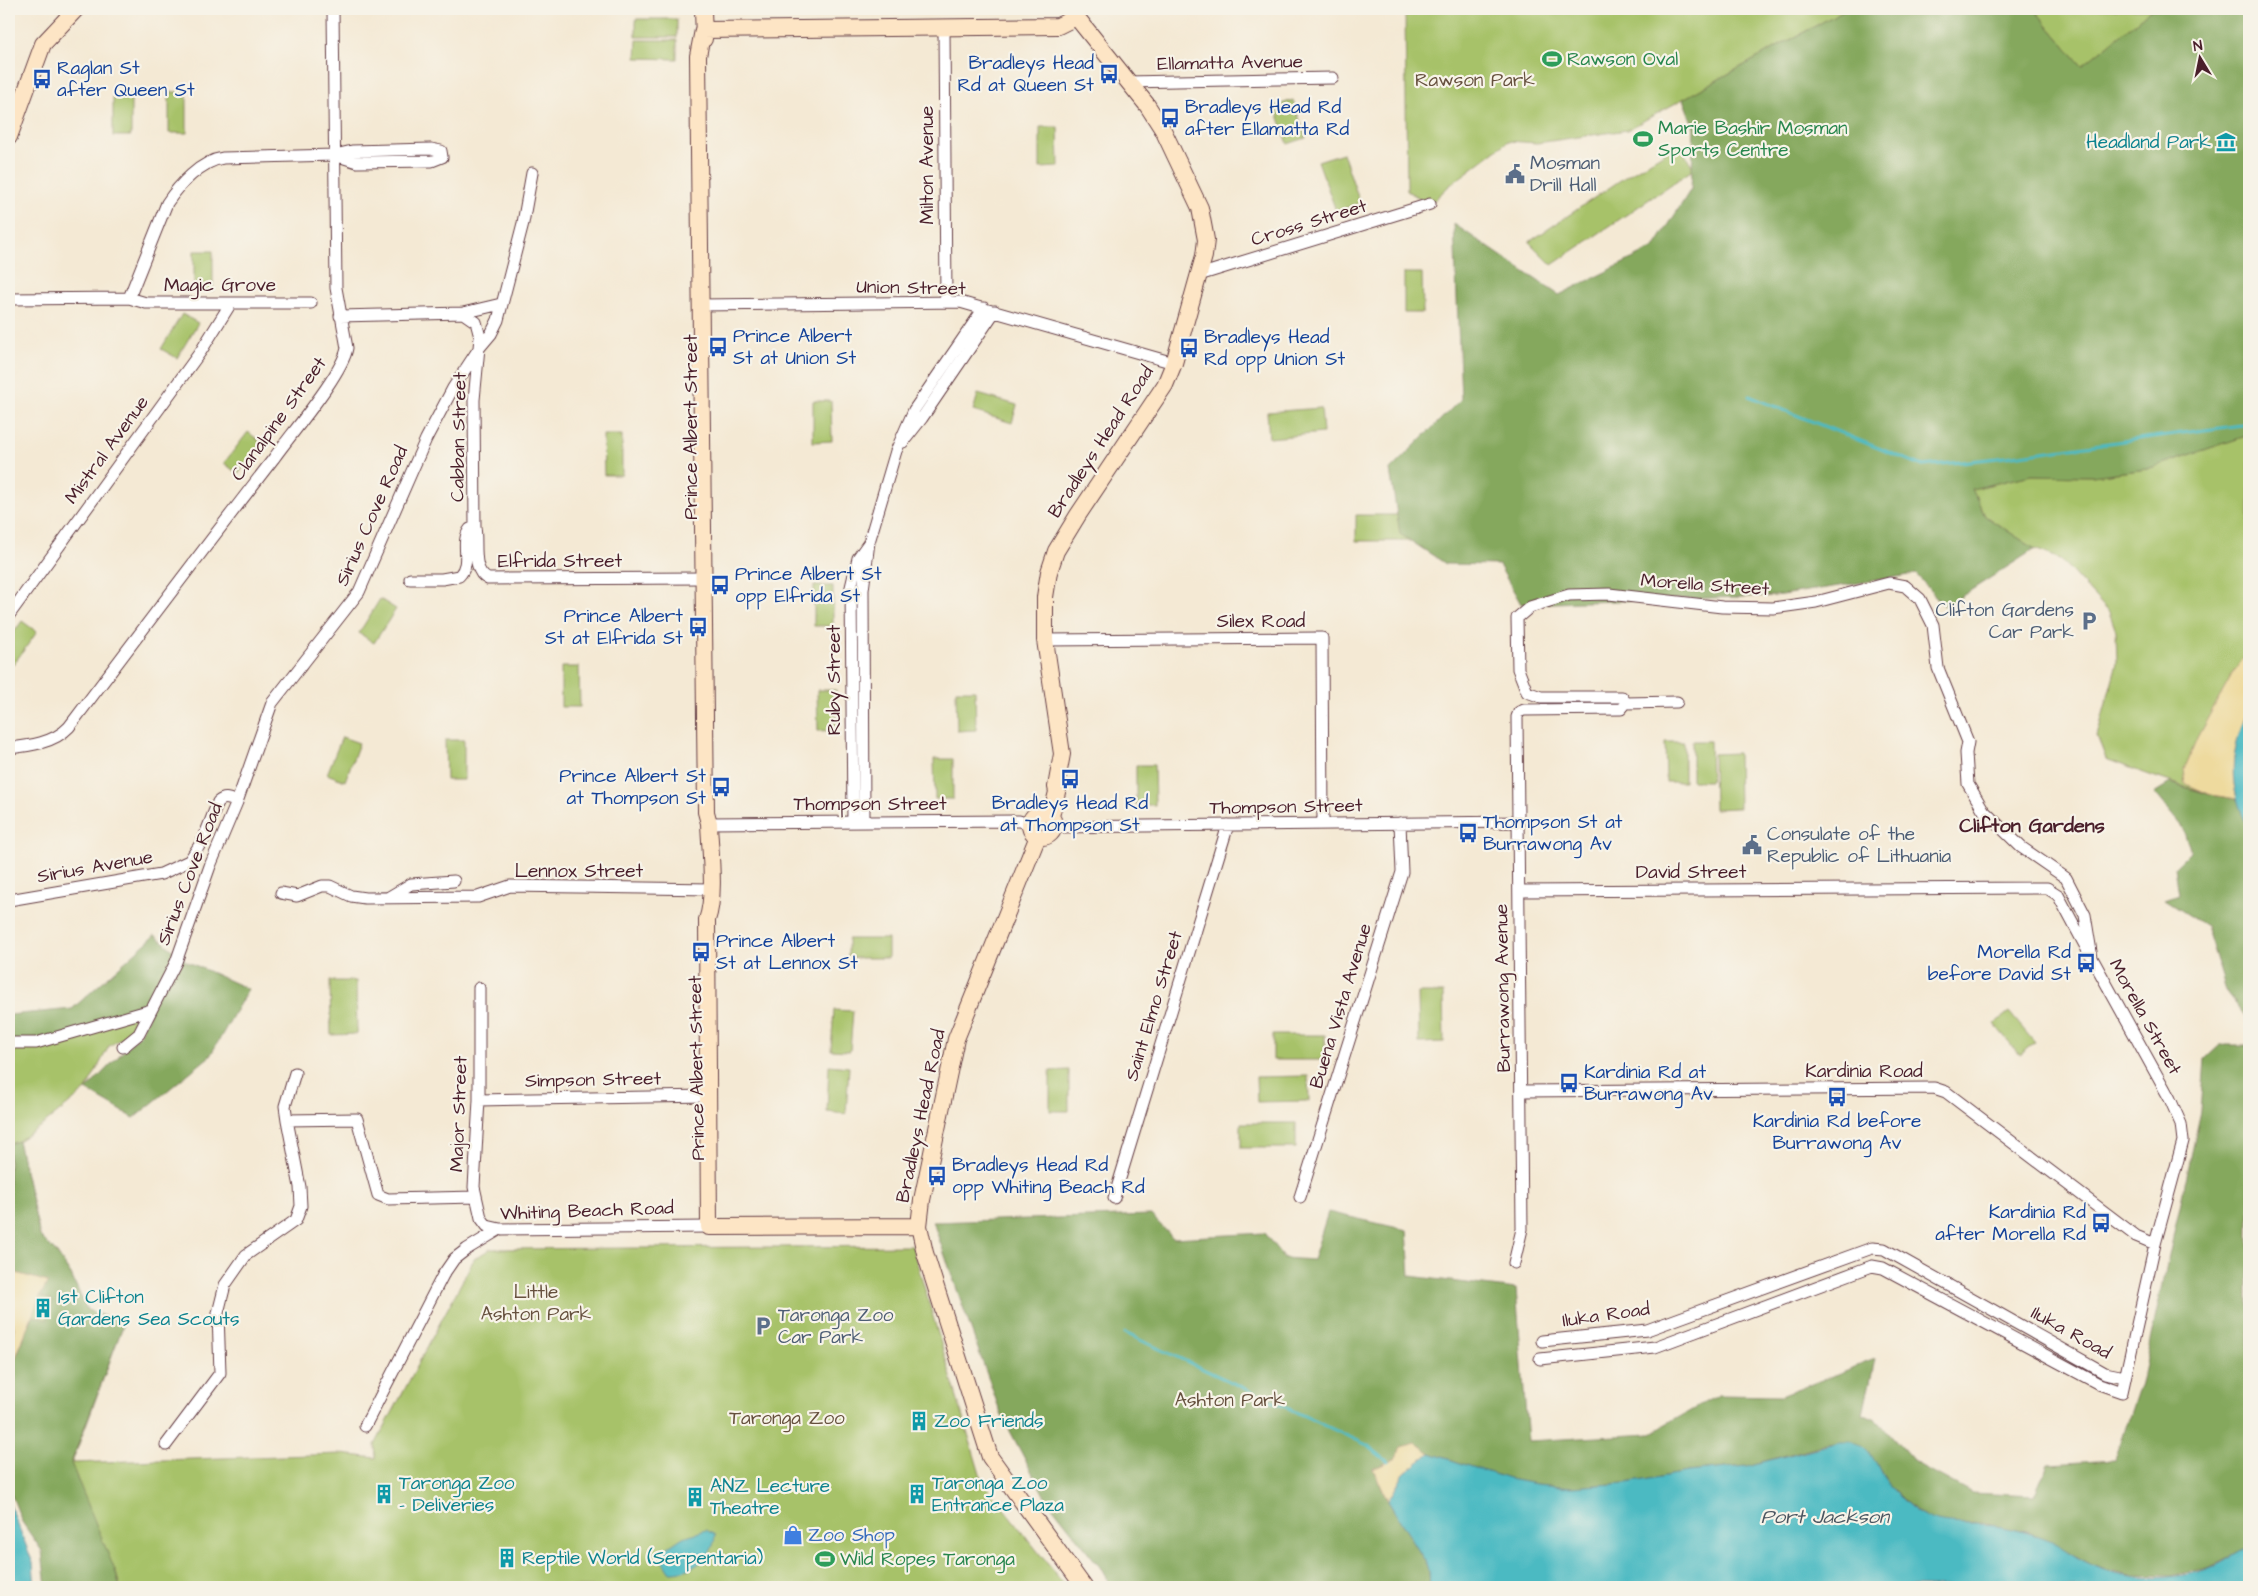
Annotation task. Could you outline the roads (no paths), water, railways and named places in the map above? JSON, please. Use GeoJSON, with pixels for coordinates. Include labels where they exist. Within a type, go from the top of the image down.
{"type":"FeatureCollection","features":[{"type":"Feature","properties":{"kind":"street"},"geometry":{"type":"LineString","coordinates":[[9,137],[43,44],[76,9]]}},
{"type":"Feature","properties":{"kind":"street","name":"Clanalpine Street"},"geometry":{"type":"LineString","coordinates":[[9,748],[30,746],[62,735],[338,370],[347,348],[336,288],[333,9]]}},
{"type":"Feature","properties":{"kind":"street","name":"Prince Albert Street"},"geometry":{"type":"LineString","coordinates":[[703,9],[703,30],[698,56],[705,305],[714,812],[710,823],[710,890],[711,909],[715,920],[714,1227]]}},
{"type":"Feature","properties":{"kind":"street"},"geometry":{"type":"LineString","coordinates":[[703,30],[1058,26],[1073,13]]}},
{"type":"Feature","properties":{"kind":"street","name":"Bradleys Head Road"},"geometry":{"type":"LineString","coordinates":[[1073,13],[1147,105],[1164,130],[1200,208],[1206,240],[1199,275],[1174,364],[1158,397],[1078,515],[1056,551],[1049,572],[1045,597],[1045,640],[1062,754],[1056,787],[1051,790],[1042,823],[956,1039],[922,1200],[920,1226],[925,1253],[990,1457],[1084,1587]]}},
{"type":"Feature","properties":{"kind":"street","name":"Milton Avenue"},"geometry":{"type":"LineString","coordinates":[[944,28],[946,301]]}},
{"type":"Feature","properties":{"kind":"street","name":"Ellamatta Avenue"},"geometry":{"type":"LineString","coordinates":[[1127,82],[1333,78]]}},
{"type":"Feature","properties":{"kind":"street"},"geometry":{"type":"LineString","coordinates":[[129,298],[167,203],[206,164],[223,158],[335,156],[357,162],[432,161],[442,157],[441,151],[431,149],[352,150],[335,156]]}},
{"type":"Feature","properties":{"kind":"street","name":"Sirius Cove Road"},"geometry":{"type":"LineString","coordinates":[[123,1047],[139,1034],[176,962],[210,866],[237,802],[272,703],[359,592],[426,439],[453,388],[480,347],[492,334],[498,320],[523,223],[532,173]]}},
{"type":"Feature","properties":{"kind":"street","name":"Cross Street"},"geometry":{"type":"LineString","coordinates":[[1199,275],[1430,204]]}},
{"type":"Feature","properties":{"kind":"street","name":"Magic Grove"},"geometry":{"type":"LineString","coordinates":[[9,299],[129,298],[146,303],[311,303]]}},
{"type":"Feature","properties":{"kind":"street","name":"Union Street"},"geometry":{"type":"LineString","coordinates":[[705,305],[960,302],[1174,364]]}},
{"type":"Feature","properties":{"kind":"street","name":"Mistral Avenue"},"geometry":{"type":"LineString","coordinates":[[9,615],[201,351],[231,303]]}},
{"type":"Feature","properties":{"kind":"street"},"geometry":{"type":"LineString","coordinates":[[340,316],[463,313],[501,304]]}},
{"type":"Feature","properties":{"kind":"street","name":"Prince Albert Street"},"geometry":{"type":"LineString","coordinates":[[705,305],[704,578],[706,812],[710,823]]}},
{"type":"Feature","properties":{"kind":"street","name":"Ruby Street"},"geometry":{"type":"LineString","coordinates":[[858,822],[850,587],[858,558],[869,542],[896,451],[922,418],[989,310]]}},
{"type":"Feature","properties":{"kind":"street"},"geometry":{"type":"LineString","coordinates":[[463,313],[470,316],[479,328],[480,347]]}},
{"type":"Feature","properties":{"kind":"street","name":"Cabban Street"},"geometry":{"type":"LineString","coordinates":[[475,527],[474,400],[480,347]]}},
{"type":"Feature","properties":{"kind":"street"},"geometry":{"type":"LineString","coordinates":[[410,579],[442,579],[459,576],[466,564],[466,536],[470,529],[475,527]]}},
{"type":"Feature","properties":{"kind":"street","name":"Elfrida Street"},"geometry":{"type":"LineString","coordinates":[[475,527],[478,566],[483,576],[488,579],[704,578]]}},
{"type":"Feature","properties":{"kind":"street","name":"Morella Street"},"geometry":{"type":"LineString","coordinates":[[1626,703],[1622,697],[1541,697],[1526,692],[1518,670],[1517,618],[1530,607],[1569,595],[1609,594],[1722,607],[1772,608],[1816,602],[1889,583],[1905,586],[1920,599],[1933,625],[1938,668],[1968,742],[1966,753],[1968,784],[1989,816],[2021,847],[2066,878],[2085,915],[2092,958],[2170,1099],[2183,1130],[2184,1141],[2155,1244],[2125,1377]]}},
{"type":"Feature","properties":{"kind":"street","name":"Silex Road"},"geometry":{"type":"LineString","coordinates":[[1045,640],[1322,638],[1323,824]]}},
{"type":"Feature","properties":{"kind":"street"},"geometry":{"type":"LineString","coordinates":[[1626,703],[1677,702]]}},
{"type":"Feature","properties":{"kind":"street","name":"Burrawong Avenue"},"geometry":{"type":"LineString","coordinates":[[1514,1263],[1522,1229],[1517,717],[1519,712],[1524,710],[1621,709],[1626,703]]}},
{"type":"Feature","properties":{"kind":"street","name":"Sirius Avenue"},"geometry":{"type":"LineString","coordinates":[[9,900],[161,874],[189,861],[203,840],[218,802],[227,798],[237,802]]}},
{"type":"Feature","properties":{"kind":"street","name":"Thompson Street"},"geometry":{"type":"LineString","coordinates":[[710,823],[1019,821],[1065,825],[1228,825],[1518,822]]}},
{"type":"Feature","properties":{"kind":"street","name":"Buena Vista Avenue"},"geometry":{"type":"LineString","coordinates":[[1300,1197],[1402,872],[1400,823]]}},
{"type":"Feature","properties":{"kind":"street","name":"Saint Elmo Street"},"geometry":{"type":"LineString","coordinates":[[1114,1198],[1228,825]]}},
{"type":"Feature","properties":{"kind":"street"},"geometry":{"type":"LineString","coordinates":[[388,898],[411,884],[454,881]]}},
{"type":"Feature","properties":{"kind":"street","name":"Lennox Street"},"geometry":{"type":"LineString","coordinates":[[281,893],[297,896],[322,886],[330,886],[352,896],[388,898],[478,897],[510,886],[710,890]]}},
{"type":"Feature","properties":{"kind":"street","name":"David Street"},"geometry":{"type":"LineString","coordinates":[[1520,891],[2047,888],[2058,895],[2092,958]]}},
{"type":"Feature","properties":{"kind":"street","name":"Prince Albert Street"},"geometry":{"type":"LineString","coordinates":[[711,909],[707,920],[708,1096],[714,1227]]}},
{"type":"Feature","properties":{"kind":"street","name":"Major Street"},"geometry":{"type":"LineString","coordinates":[[480,988],[479,1100],[474,1186],[482,1218],[487,1226],[500,1229]]}},
{"type":"Feature","properties":{"kind":"street"},"geometry":{"type":"LineString","coordinates":[[9,1043],[36,1043],[151,1010]]}},
{"type":"Feature","properties":{"kind":"street"},"geometry":{"type":"LineString","coordinates":[[166,1445],[220,1373],[218,1314],[225,1285],[246,1256],[296,1220],[301,1206],[300,1187],[285,1106],[295,1072]]}},
{"type":"Feature","properties":{"kind":"street","name":"Kardinia Road"},"geometry":{"type":"LineString","coordinates":[[1522,1091],[1934,1088],[1946,1092],[2136,1236],[2155,1244]]}},
{"type":"Feature","properties":{"kind":"street","name":"Simpson Street"},"geometry":{"type":"LineString","coordinates":[[479,1100],[708,1096]]}},
{"type":"Feature","properties":{"kind":"street"},"geometry":{"type":"LineString","coordinates":[[287,1120],[357,1119],[378,1195],[388,1199],[476,1197]]}},
{"type":"Feature","properties":{"kind":"street","name":"Whiting Beach Road"},"geometry":{"type":"LineString","coordinates":[[365,1426],[443,1275],[454,1259],[500,1229],[920,1226]]}},
{"type":"Feature","properties":{"kind":"street","name":"Iluka Road"},"geometry":{"type":"LineString","coordinates":[[1540,1359],[1655,1347],[1872,1266],[1884,1268],[2099,1384],[2122,1392],[2125,1377],[2105,1373],[1884,1249],[1872,1248],[1647,1330],[1542,1341]]}},
{"type":"Feature","properties":{"kind":"water"},"geometry":{"type":"Polygon","coordinates":[[[2249,709],[2249,829],[2237,798],[2233,769],[2237,740],[2249,709]]]}},
{"type":"Feature","properties":{"kind":"water","name":"Port Jackson"},"geometry":{"type":"Polygon","coordinates":[[[1839,1442],[1856,1443],[1865,1448],[1872,1456],[1884,1479],[1896,1493],[1919,1514],[1929,1519],[1951,1524],[1996,1526],[2029,1533],[2051,1541],[2080,1559],[2104,1570],[2151,1578],[2198,1572],[2217,1565],[2249,1547],[2249,1587],[1429,1587],[1425,1561],[1388,1501],[1404,1474],[1430,1453],[1509,1479],[1536,1484],[1572,1487],[1627,1483],[1688,1472],[1747,1466],[1839,1442]]]}},
{"type":"Feature","properties":{"kind":"water"},"geometry":{"type":"Polygon","coordinates":[[[9,1502],[33,1563],[35,1587],[9,1587],[9,1502]]]}},
{"type":"Feature","properties":{"kind":"water"},"geometry":{"type":"Polygon","coordinates":[[[706,1530],[715,1535],[714,1544],[706,1558],[693,1567],[677,1572],[669,1572],[658,1554],[683,1537],[706,1530]]]}},
{"type":"Feature","properties":{"kind":"waterway"},"geometry":{"type":"LineString","coordinates":[[1749,396],[1923,466],[1998,458],[2249,424]]}},
{"type":"Feature","properties":{"kind":"waterway"},"geometry":{"type":"LineString","coordinates":[[1125,1333],[1367,1445],[1388,1462]]}},
{"type":"Feature","properties":{"kind":"place","name":"Rawson Oval"},"geometry":{"type":"Point","coordinates":[1552,59]}},
{"type":"Feature","properties":{"kind":"place","name":"Bradleys Head Rd at Queen St"},"geometry":{"type":"Point","coordinates":[1109,74]}},
{"type":"Feature","properties":{"kind":"place","name":"Raglan St after Queen St"},"geometry":{"type":"Point","coordinates":[42,79]}},
{"type":"Feature","properties":{"kind":"place","name":"Bradleys Head Rd after Ellamatta Rd"},"geometry":{"type":"Point","coordinates":[1170,118]}},
{"type":"Feature","properties":{"kind":"place","name":"Marie Bashir Mosman Sports Centre"},"geometry":{"type":"Point","coordinates":[1643,139]}},
{"type":"Feature","properties":{"kind":"place","name":"Headland Park"},"geometry":{"type":"Point","coordinates":[2226,142]}},
{"type":"Feature","properties":{"kind":"place","name":"Mosman Drill Hall"},"geometry":{"type":"Point","coordinates":[1515,174]}},
{"type":"Feature","properties":{"kind":"place","name":"Prince Albert St at Union St"},"geometry":{"type":"Point","coordinates":[718,347]}},
{"type":"Feature","properties":{"kind":"place","name":"Bradleys Head Rd opp Union St"},"geometry":{"type":"Point","coordinates":[1189,348]}},
{"type":"Feature","properties":{"kind":"place","name":"Prince Albert St opp Elfrida St"},"geometry":{"type":"Point","coordinates":[720,585]}},
{"type":"Feature","properties":{"kind":"place","name":"Clifton Gardens Car Park"},"geometry":{"type":"Point","coordinates":[2089,621]}},
{"type":"Feature","properties":{"kind":"place","name":"Prince Albert St at Elfrida St"},"geometry":{"type":"Point","coordinates":[698,627]}},
{"type":"Feature","properties":{"kind":"place","name":"Bradleys Head Rd at Thompson St"},"geometry":{"type":"Point","coordinates":[1070,779]}},
{"type":"Feature","properties":{"kind":"place","name":"Prince Albert St at Thompson St"},"geometry":{"type":"Point","coordinates":[721,787]}},
{"type":"Feature","properties":{"kind":"place","name":"Thompson St at Burrawong Av"},"geometry":{"type":"Point","coordinates":[1468,833]}},
{"type":"Feature","properties":{"kind":"place","name":"Consulate of the Republic of Lithuania"},"geometry":{"type":"Point","coordinates":[1752,845]}},
{"type":"Feature","properties":{"kind":"place","name":"Prince Albert St at Lennox St"},"geometry":{"type":"Point","coordinates":[701,952]}},
{"type":"Feature","properties":{"kind":"place","name":"Morella Rd before David St"},"geometry":{"type":"Point","coordinates":[2086,963]}},
{"type":"Feature","properties":{"kind":"place","name":"Kardinia Rd at Burrawong Av"},"geometry":{"type":"Point","coordinates":[1569,1083]}},
{"type":"Feature","properties":{"kind":"place","name":"Kardinia Rd before Burrawong Av"},"geometry":{"type":"Point","coordinates":[1837,1097]}},
{"type":"Feature","properties":{"kind":"place","name":"Bradleys Head Rd opp Whiting Beach Rd"},"geometry":{"type":"Point","coordinates":[937,1176]}},
{"type":"Feature","properties":{"kind":"place","name":"Kardinia Rd after Morella Rd"},"geometry":{"type":"Point","coordinates":[2101,1223]}},
{"type":"Feature","properties":{"kind":"place","name":"1st Clifton Gardens Sea Scouts"},"geometry":{"type":"Point","coordinates":[43,1308]}},
{"type":"Feature","properties":{"kind":"place","name":"Taronga Zoo Car Park"},"geometry":{"type":"Point","coordinates":[763,1326]}},
{"type":"Feature","properties":{"kind":"place","name":"Zoo Friends"},"geometry":{"type":"Point","coordinates":[919,1421]}},
{"type":"Feature","properties":{"kind":"place","name":"Taronga Zoo - Deliveries"},"geometry":{"type":"Point","coordinates":[384,1494]}},
{"type":"Feature","properties":{"kind":"place","name":"Taronga Zoo Entrance Plaza"},"geometry":{"type":"Point","coordinates":[917,1494]}},
{"type":"Feature","properties":{"kind":"place","name":"ANZ Lecture Theatre"},"geometry":{"type":"Point","coordinates":[695,1497]}},
{"type":"Feature","properties":{"kind":"place","name":"Zoo Shop"},"geometry":{"type":"Point","coordinates":[793,1535]}},
{"type":"Feature","properties":{"kind":"place","name":"Reptile World (Serpentaria)"},"geometry":{"type":"Point","coordinates":[507,1558]}},
{"type":"Feature","properties":{"kind":"place","name":"Wild Ropes Taronga"},"geometry":{"type":"Point","coordinates":[825,1559]}},
{"type":"Feature","properties":{"kind":"district","name":"Clifton Gardens"},"geometry":{"type":"Point","coordinates":[2032,826]}},
{"type":"Feature","properties":{"kind":"park label","name":"Rawson Park"},"geometry":{"type":"Point","coordinates":[1475,80]}},
{"type":"Feature","properties":{"kind":"park label","name":"Little Ashton Park"},"geometry":{"type":"Point","coordinates":[536,1303]}},
{"type":"Feature","properties":{"kind":"park label","name":"Ashton Park"},"geometry":{"type":"Point","coordinates":[1230,1400]}},
{"type":"Feature","properties":{"kind":"park label","name":"Taronga Zoo"},"geometry":{"type":"Point","coordinates":[787,1418]}}]}
